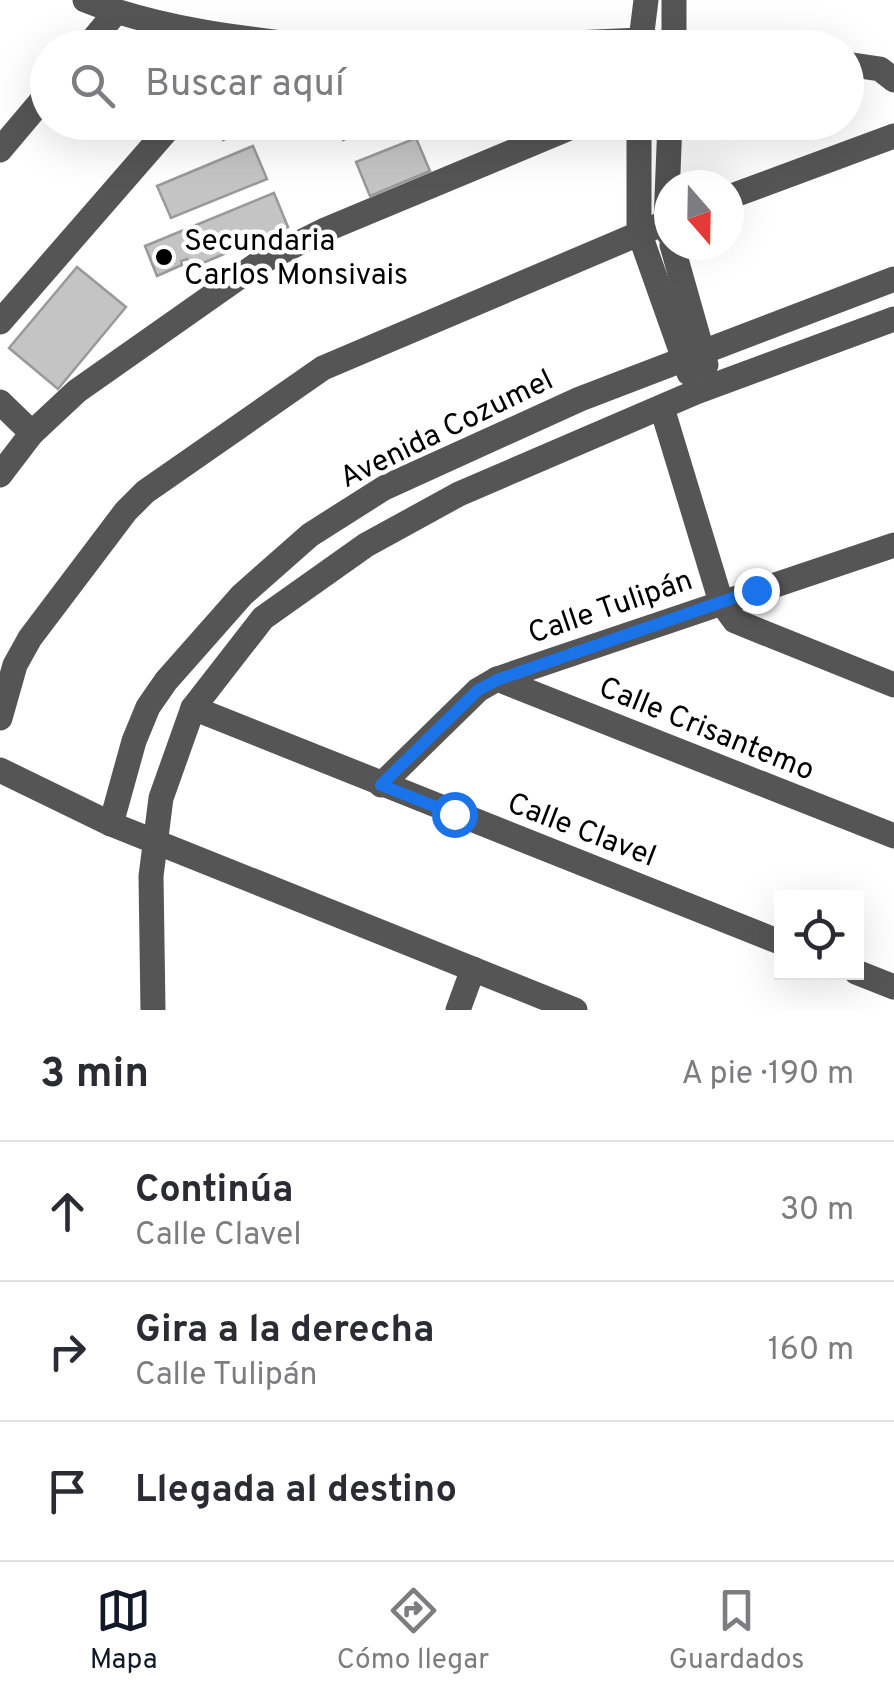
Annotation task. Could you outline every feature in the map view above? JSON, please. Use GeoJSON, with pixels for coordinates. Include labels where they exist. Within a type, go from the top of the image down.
{"type":"FeatureCollection","features":[{"type":"Feature","properties":{"kind":"street"},"geometry":{"type":"LineString","coordinates":[[85,0],[116,12],[190,30]]}},
{"type":"Feature","properties":{"kind":"street"},"geometry":{"type":"LineString","coordinates":[[642,30],[646,0]]}},
{"type":"Feature","properties":{"kind":"street"},"geometry":{"type":"LineString","coordinates":[[674,0],[678,30]]}},
{"type":"Feature","properties":{"kind":"street"},"geometry":{"type":"LineString","coordinates":[[101,30],[116,12]]}},
{"type":"Feature","properties":{"kind":"street"},"geometry":{"type":"LineString","coordinates":[[864,67],[880,69],[894,80]]}},
{"type":"Feature","properties":{"kind":"street"},"geometry":{"type":"LineString","coordinates":[[0,150],[30,114]]}},
{"type":"Feature","properties":{"kind":"street"},"geometry":{"type":"LineString","coordinates":[[744,191],[894,136]]}},
{"type":"Feature","properties":{"kind":"street"},"geometry":{"type":"LineString","coordinates":[[0,322],[158,140]]}},
{"type":"Feature","properties":{"kind":"street"},"geometry":{"type":"LineString","coordinates":[[0,475],[32,433],[104,370],[259,264],[325,230],[541,140]]}},
{"type":"Feature","properties":{"kind":"street"},"geometry":{"type":"LineString","coordinates":[[639,140],[638,232],[694,357]]}},
{"type":"Feature","properties":{"kind":"street"},"geometry":{"type":"LineString","coordinates":[[670,140],[670,170]]}},
{"type":"Feature","properties":{"kind":"street"},"geometry":{"type":"LineString","coordinates":[[0,718],[15,665],[30,638],[126,511],[145,492],[323,368],[638,232],[654,231]]}},
{"type":"Feature","properties":{"kind":"street"},"geometry":{"type":"LineString","coordinates":[[675,260],[703,390]]}},
{"type":"Feature","properties":{"kind":"street","name":"Avenida Cozumel"},"geometry":{"type":"LineString","coordinates":[[111,824],[134,741],[148,707],[242,594],[310,535],[384,488],[554,412],[894,280]]}},
{"type":"Feature","properties":{"kind":"street"},"geometry":{"type":"LineString","coordinates":[[153,1010],[151,876],[161,798],[193,708],[263,618],[366,545],[459,494],[703,390],[894,319]]}},
{"type":"Feature","properties":{"kind":"street"},"geometry":{"type":"LineString","coordinates":[[776,324],[783,360]]}},
{"type":"Feature","properties":{"kind":"street"},"geometry":{"type":"LineString","coordinates":[[0,402],[32,433]]}},
{"type":"Feature","properties":{"kind":"street"},"geometry":{"type":"LineString","coordinates":[[662,408],[721,602],[735,621],[894,685]]}},
{"type":"Feature","properties":{"kind":"street"},"geometry":{"type":"LineString","coordinates":[[554,412],[568,447]]}},
{"type":"Feature","properties":{"kind":"street","name":"Calle Tulipán"},"geometry":{"type":"LineString","coordinates":[[381,785],[478,690],[497,680],[894,545]]}},
{"type":"Feature","properties":{"kind":"street","name":"Calle Crisantemo"},"geometry":{"type":"LineString","coordinates":[[497,680],[894,836]]}},
{"type":"Feature","properties":{"kind":"street","name":"Calle Clavel"},"geometry":{"type":"LineString","coordinates":[[193,708],[774,939]]}},
{"type":"Feature","properties":{"kind":"street"},"geometry":{"type":"LineString","coordinates":[[0,770],[111,824],[575,1010]]}},
{"type":"Feature","properties":{"kind":"street"},"geometry":{"type":"LineString","coordinates":[[111,824],[151,876]]}},
{"type":"Feature","properties":{"kind":"street"},"geometry":{"type":"LineString","coordinates":[[458,1010],[473,969]]}},
{"type":"Feature","properties":{"kind":"street"},"geometry":{"type":"LineString","coordinates":[[864,975],[894,987]]}},
{"type":"Feature","properties":{"kind":"building"},"geometry":{"type":"Polygon","coordinates":[[[417,140],[430,171],[370,196],[356,162],[417,140]]]}},
{"type":"Feature","properties":{"kind":"building"},"geometry":{"type":"Polygon","coordinates":[[[253,146],[267,179],[171,218],[157,186],[253,146]]]}},
{"type":"Feature","properties":{"kind":"building"},"geometry":{"type":"Polygon","coordinates":[[[274,193],[288,227],[191,268],[187,259],[181,261],[182,265],[157,276],[145,246],[274,193]]]}},
{"type":"Feature","properties":{"kind":"building"},"geometry":{"type":"Polygon","coordinates":[[[77,267],[126,307],[58,389],[9,348],[77,267]]]}},
{"type":"Feature","properties":{"kind":"place","name":"Secundaria Carlos Monsivais"},"geometry":{"type":"Point","coordinates":[164,257]}},
{"type":"Feature","properties":{"kind":"route"},"geometry":{"type":"LineString","coordinates":[[454,814],[381,785],[478,690],[756,590]]}}]}
